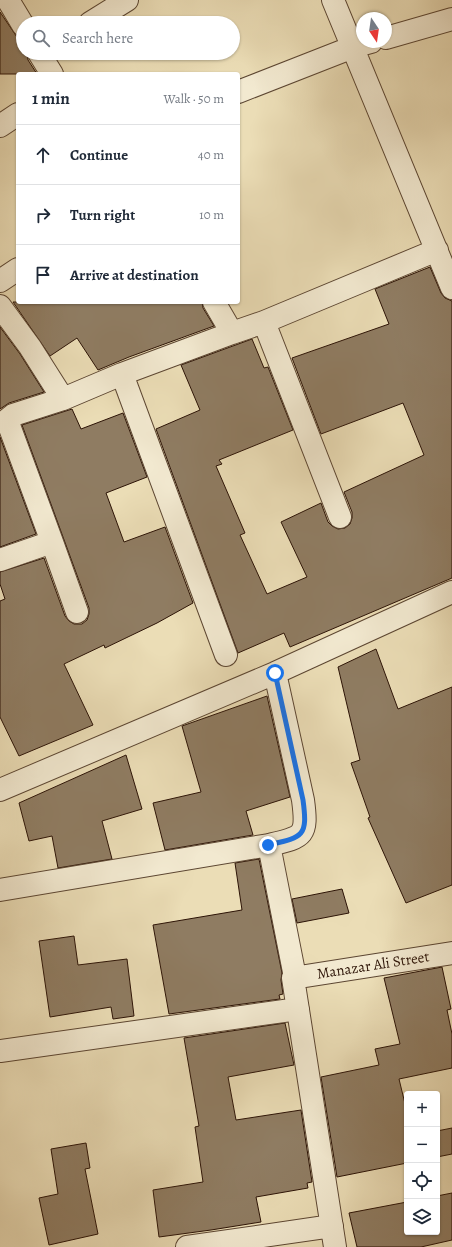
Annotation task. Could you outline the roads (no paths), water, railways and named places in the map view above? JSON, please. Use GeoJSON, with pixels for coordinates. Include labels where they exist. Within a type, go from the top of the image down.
{"type":"FeatureCollection","features":[{"type":"Feature","properties":{"kind":"street"},"geometry":{"type":"LineString","coordinates":[[8,0],[18,16]]}},
{"type":"Feature","properties":{"kind":"street"},"geometry":{"type":"LineString","coordinates":[[101,16],[127,0]]}},
{"type":"Feature","properties":{"kind":"street"},"geometry":{"type":"LineString","coordinates":[[333,0],[356,36]]}},
{"type":"Feature","properties":{"kind":"street"},"geometry":{"type":"LineString","coordinates":[[392,36],[452,19]]}},
{"type":"Feature","properties":{"kind":"street"},"geometry":{"type":"LineString","coordinates":[[240,91],[356,47]]}},
{"type":"Feature","properties":{"kind":"street"},"geometry":{"type":"LineString","coordinates":[[363,48],[452,288]]}},
{"type":"Feature","properties":{"kind":"street"},"geometry":{"type":"LineString","coordinates":[[45,60],[51,72]]}},
{"type":"Feature","properties":{"kind":"street"},"geometry":{"type":"LineString","coordinates":[[0,126],[16,115]]}},
{"type":"Feature","properties":{"kind":"street"},"geometry":{"type":"LineString","coordinates":[[77,612],[8,419],[13,415],[63,398],[122,374],[264,322],[437,250]]}},
{"type":"Feature","properties":{"kind":"street"},"geometry":{"type":"LineString","coordinates":[[0,281],[16,270]]}},
{"type":"Feature","properties":{"kind":"street"},"geometry":{"type":"LineString","coordinates":[[215,304],[232,333]]}},
{"type":"Feature","properties":{"kind":"street"},"geometry":{"type":"LineString","coordinates":[[0,306],[30,347],[63,398]]}},
{"type":"Feature","properties":{"kind":"street"},"geometry":{"type":"LineString","coordinates":[[264,322],[340,517]]}},
{"type":"Feature","properties":{"kind":"street"},"geometry":{"type":"LineString","coordinates":[[122,374],[226,655]]}},
{"type":"Feature","properties":{"kind":"street"},"geometry":{"type":"LineString","coordinates":[[0,560],[52,542]]}},
{"type":"Feature","properties":{"kind":"street"},"geometry":{"type":"LineString","coordinates":[[0,790],[275,673],[452,592]]}},
{"type":"Feature","properties":{"kind":"street"},"geometry":{"type":"LineString","coordinates":[[0,890],[268,845],[293,839],[302,832],[306,820],[303,800],[275,673]]}},
{"type":"Feature","properties":{"kind":"street"},"geometry":{"type":"LineString","coordinates":[[187,1247],[333,1237],[294,977],[268,845]]}},
{"type":"Feature","properties":{"kind":"street","name":"Manazar Ali Street"},"geometry":{"type":"LineString","coordinates":[[294,977],[451,956]]}},
{"type":"Feature","properties":{"kind":"street"},"geometry":{"type":"LineString","coordinates":[[0,1051],[298,1009]]}}]}
